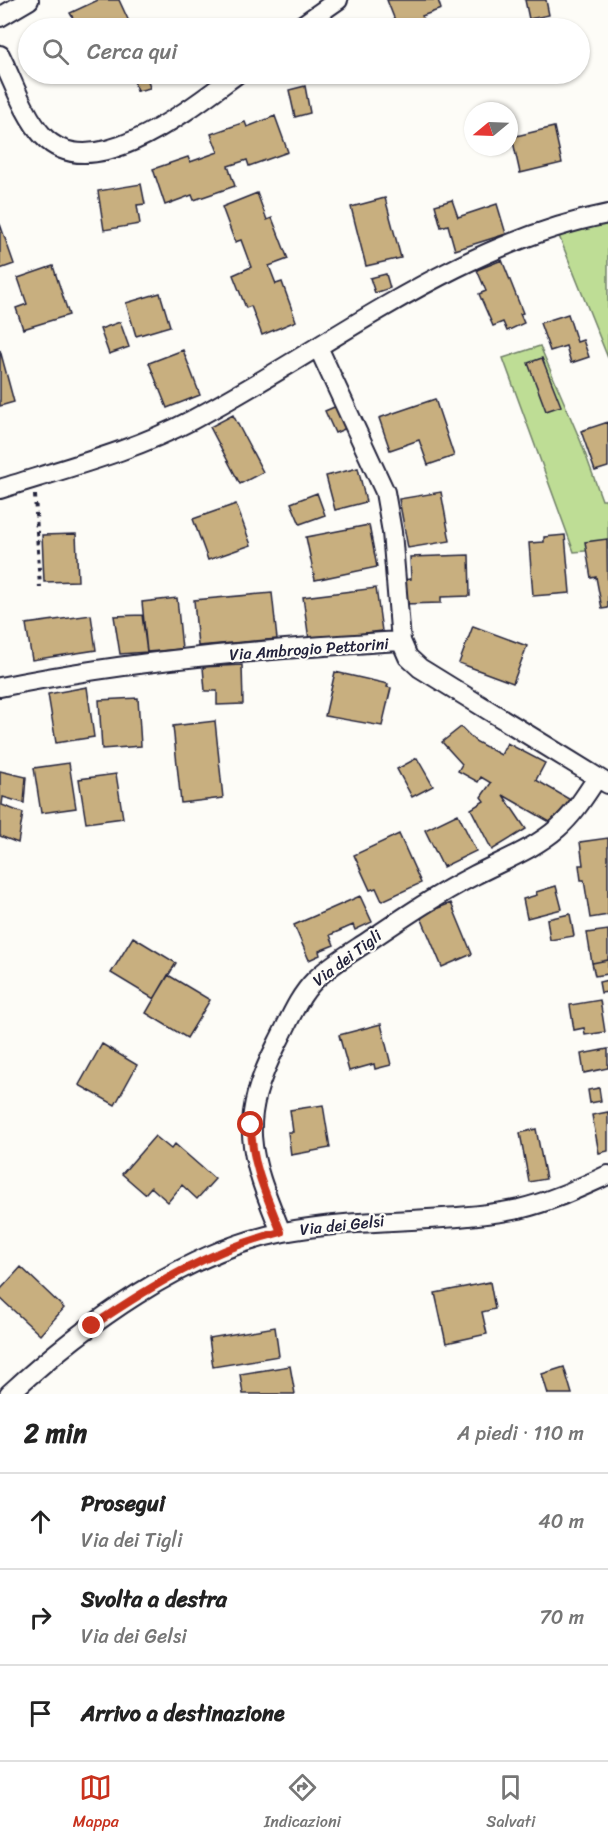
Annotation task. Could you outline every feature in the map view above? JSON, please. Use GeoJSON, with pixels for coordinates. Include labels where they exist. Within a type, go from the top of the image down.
{"type":"FeatureCollection","features":[{"type":"Feature","properties":{"kind":"street"},"geometry":{"type":"LineString","coordinates":[[0,17],[29,0]]}},
{"type":"Feature","properties":{"kind":"street"},"geometry":{"type":"LineString","coordinates":[[312,18],[338,0]]}},
{"type":"Feature","properties":{"kind":"street"},"geometry":{"type":"LineString","coordinates":[[0,57],[39,131],[52,144],[77,153],[105,150],[158,128],[222,84]]}},
{"type":"Feature","properties":{"kind":"street"},"geometry":{"type":"LineString","coordinates":[[0,489],[126,449],[171,430],[461,265],[550,230],[608,214]]}},
{"type":"Feature","properties":{"kind":"street"},"geometry":{"type":"LineString","coordinates":[[318,347],[385,492],[392,532],[402,641]]}},
{"type":"Feature","properties":{"kind":"street","name":"Via Ambrogio Pettorini"},"geometry":{"type":"LineString","coordinates":[[0,687],[103,667],[294,648],[402,641],[408,657],[420,668],[602,781]]}},
{"type":"Feature","properties":{"kind":"street","name":"Via dei Tigli"},"geometry":{"type":"LineString","coordinates":[[281,1232],[258,1173],[252,1148],[251,1125],[254,1100],[262,1074],[303,994],[315,980],[338,962],[419,908],[552,833],[602,781]]}},
{"type":"Feature","properties":{"kind":"street","name":"Via dei Gelsi"},"geometry":{"type":"LineString","coordinates":[[9,1394],[73,1339],[136,1297],[213,1255],[281,1232],[520,1208],[608,1175]]}},
{"type":"Feature","properties":{"kind":"path"},"geometry":{"type":"LineString","coordinates":[[34,478],[40,588]]}},
{"type":"Feature","properties":{"kind":"green space"},"geometry":{"type":"Polygon","coordinates":[[[608,222],[608,358],[559,236],[608,222]]]}},
{"type":"Feature","properties":{"kind":"green space"},"geometry":{"type":"Polygon","coordinates":[[[540,346],[581,442],[602,500],[608,500],[608,549],[574,552],[503,358],[540,346]]]}},
{"type":"Feature","properties":{"kind":"building"},"geometry":{"type":"Polygon","coordinates":[[[98,0],[119,0],[127,18],[73,18],[70,13],[98,0]]]}},
{"type":"Feature","properties":{"kind":"building"},"geometry":{"type":"Polygon","coordinates":[[[387,0],[438,0],[441,9],[422,16],[423,18],[394,18],[387,0]]]}},
{"type":"Feature","properties":{"kind":"building"},"geometry":{"type":"Polygon","coordinates":[[[525,0],[546,0],[549,15],[529,18],[525,0]]]}},
{"type":"Feature","properties":{"kind":"building"},"geometry":{"type":"Polygon","coordinates":[[[135,84],[149,84],[150,88],[137,91],[135,84]]]}},
{"type":"Feature","properties":{"kind":"building"},"geometry":{"type":"Polygon","coordinates":[[[305,86],[310,113],[295,117],[289,90],[305,86]]]}},
{"type":"Feature","properties":{"kind":"building"},"geometry":{"type":"Polygon","coordinates":[[[275,116],[288,152],[249,166],[247,160],[228,166],[235,186],[194,200],[192,195],[165,205],[153,169],[188,157],[190,162],[218,152],[211,134],[245,122],[247,127],[275,116]]]}},
{"type":"Feature","properties":{"kind":"building"},"geometry":{"type":"Polygon","coordinates":[[[554,127],[562,163],[520,173],[516,156],[518,136],[554,127]]]}},
{"type":"Feature","properties":{"kind":"building"},"geometry":{"type":"Polygon","coordinates":[[[141,184],[145,204],[137,205],[140,224],[104,230],[98,191],[141,184]]]}},
{"type":"Feature","properties":{"kind":"building"},"geometry":{"type":"Polygon","coordinates":[[[257,193],[267,220],[272,218],[288,259],[269,266],[276,284],[282,282],[296,321],[262,335],[251,306],[246,308],[233,275],[251,267],[241,240],[235,242],[222,207],[257,193]]]}},
{"type":"Feature","properties":{"kind":"building"},"geometry":{"type":"Polygon","coordinates":[[[385,198],[401,258],[366,266],[351,207],[385,198]]]}},
{"type":"Feature","properties":{"kind":"building"},"geometry":{"type":"Polygon","coordinates":[[[452,200],[458,217],[497,204],[506,234],[455,250],[448,225],[441,227],[435,205],[452,200]]]}},
{"type":"Feature","properties":{"kind":"building"},"geometry":{"type":"Polygon","coordinates":[[[0,224],[14,264],[0,269],[0,224]]]}},
{"type":"Feature","properties":{"kind":"building"},"geometry":{"type":"Polygon","coordinates":[[[502,260],[523,313],[520,314],[524,323],[507,331],[503,322],[493,326],[479,294],[486,291],[477,270],[502,260]]]}},
{"type":"Feature","properties":{"kind":"building"},"geometry":{"type":"Polygon","coordinates":[[[53,266],[69,315],[23,329],[16,308],[27,304],[18,278],[53,266]]]}},
{"type":"Feature","properties":{"kind":"building"},"geometry":{"type":"Polygon","coordinates":[[[386,274],[390,288],[375,293],[370,278],[386,274]]]}},
{"type":"Feature","properties":{"kind":"building"},"geometry":{"type":"Polygon","coordinates":[[[160,293],[170,326],[136,336],[126,303],[160,293]]]}},
{"type":"Feature","properties":{"kind":"building"},"geometry":{"type":"Polygon","coordinates":[[[568,314],[577,342],[583,340],[589,357],[571,363],[566,346],[550,351],[540,323],[568,314]]]}},
{"type":"Feature","properties":{"kind":"building"},"geometry":{"type":"Polygon","coordinates":[[[120,322],[129,347],[109,354],[100,329],[120,322]]]}},
{"type":"Feature","properties":{"kind":"building"},"geometry":{"type":"Polygon","coordinates":[[[0,350],[14,402],[0,406],[0,350]]]}},
{"type":"Feature","properties":{"kind":"building"},"geometry":{"type":"Polygon","coordinates":[[[183,350],[200,395],[167,408],[149,363],[183,350]]]}},
{"type":"Feature","properties":{"kind":"building"},"geometry":{"type":"Polygon","coordinates":[[[542,358],[561,406],[546,411],[528,363],[542,358]]]}},
{"type":"Feature","properties":{"kind":"building"},"geometry":{"type":"Polygon","coordinates":[[[435,399],[454,456],[428,465],[419,440],[390,450],[379,418],[435,399]]]}},
{"type":"Feature","properties":{"kind":"building"},"geometry":{"type":"Polygon","coordinates":[[[339,405],[349,427],[335,433],[325,411],[339,405]]]}},
{"type":"Feature","properties":{"kind":"building"},"geometry":{"type":"Polygon","coordinates":[[[233,415],[263,472],[240,484],[210,427],[233,415]]]}},
{"type":"Feature","properties":{"kind":"building"},"geometry":{"type":"Polygon","coordinates":[[[608,422],[608,467],[595,471],[581,431],[608,422]]]}},
{"type":"Feature","properties":{"kind":"building"},"geometry":{"type":"Polygon","coordinates":[[[358,468],[366,502],[335,510],[326,476],[358,468]]]}},
{"type":"Feature","properties":{"kind":"building"},"geometry":{"type":"Polygon","coordinates":[[[441,492],[450,541],[408,548],[399,499],[441,492]]]}},
{"type":"Feature","properties":{"kind":"building"},"geometry":{"type":"Polygon","coordinates":[[[317,493],[325,515],[300,524],[291,503],[317,493]]]}},
{"type":"Feature","properties":{"kind":"building"},"geometry":{"type":"Polygon","coordinates":[[[236,504],[251,545],[208,560],[193,519],[236,504]]]}},
{"type":"Feature","properties":{"kind":"building"},"geometry":{"type":"Polygon","coordinates":[[[369,525],[377,567],[315,580],[306,537],[369,525]]]}},
{"type":"Feature","properties":{"kind":"building"},"geometry":{"type":"Polygon","coordinates":[[[76,534],[78,581],[44,582],[42,535],[76,534]]]}},
{"type":"Feature","properties":{"kind":"building"},"geometry":{"type":"Polygon","coordinates":[[[565,535],[570,593],[533,596],[529,543],[544,542],[544,537],[565,535]]]}},
{"type":"Feature","properties":{"kind":"building"},"geometry":{"type":"Polygon","coordinates":[[[607,539],[608,608],[602,609],[596,577],[591,578],[585,542],[607,539]]]}},
{"type":"Feature","properties":{"kind":"building"},"geometry":{"type":"Polygon","coordinates":[[[469,555],[470,596],[441,597],[441,603],[403,604],[402,580],[411,579],[410,557],[469,555]]]}},
{"type":"Feature","properties":{"kind":"building"},"geometry":{"type":"Polygon","coordinates":[[[376,588],[382,631],[309,640],[303,597],[376,588]]]}},
{"type":"Feature","properties":{"kind":"building"},"geometry":{"type":"Polygon","coordinates":[[[272,593],[277,639],[198,646],[194,600],[272,593]]]}},
{"type":"Feature","properties":{"kind":"building"},"geometry":{"type":"Polygon","coordinates":[[[177,598],[182,649],[147,652],[142,602],[177,598]]]}},
{"type":"Feature","properties":{"kind":"building"},"geometry":{"type":"Polygon","coordinates":[[[91,615],[96,650],[32,660],[26,624],[91,615]]]}},
{"type":"Feature","properties":{"kind":"building"},"geometry":{"type":"Polygon","coordinates":[[[142,615],[147,652],[120,654],[114,616],[142,615]]]}},
{"type":"Feature","properties":{"kind":"building"},"geometry":{"type":"Polygon","coordinates":[[[473,626],[527,646],[513,683],[459,663],[473,626]]]}},
{"type":"Feature","properties":{"kind":"building"},"geometry":{"type":"Polygon","coordinates":[[[242,665],[243,704],[217,705],[217,691],[205,691],[203,667],[242,665]]]}},
{"type":"Feature","properties":{"kind":"building"},"geometry":{"type":"Polygon","coordinates":[[[335,672],[388,684],[387,687],[391,688],[382,726],[325,716],[335,672]]]}},
{"type":"Feature","properties":{"kind":"building"},"geometry":{"type":"Polygon","coordinates":[[[87,687],[94,737],[56,743],[48,694],[87,687]]]}},
{"type":"Feature","properties":{"kind":"building"},"geometry":{"type":"Polygon","coordinates":[[[138,698],[141,746],[102,749],[99,700],[138,698]]]}},
{"type":"Feature","properties":{"kind":"building"},"geometry":{"type":"Polygon","coordinates":[[[215,721],[223,798],[181,803],[173,726],[215,721]]]}},
{"type":"Feature","properties":{"kind":"building"},"geometry":{"type":"Polygon","coordinates":[[[461,727],[475,741],[501,755],[507,743],[545,763],[536,780],[574,802],[555,825],[503,795],[526,829],[492,850],[471,809],[484,801],[481,797],[491,783],[481,777],[478,782],[458,771],[462,764],[442,742],[461,727]]]}},
{"type":"Feature","properties":{"kind":"building"},"geometry":{"type":"Polygon","coordinates":[[[417,758],[433,786],[412,797],[397,769],[417,758]]]}},
{"type":"Feature","properties":{"kind":"building"},"geometry":{"type":"Polygon","coordinates":[[[69,763],[76,808],[41,813],[34,768],[69,763]]]}},
{"type":"Feature","properties":{"kind":"building"},"geometry":{"type":"Polygon","coordinates":[[[0,771],[26,777],[24,803],[3,797],[2,805],[23,813],[18,843],[0,836],[0,771]]]}},
{"type":"Feature","properties":{"kind":"building"},"geometry":{"type":"Polygon","coordinates":[[[116,774],[123,818],[86,823],[79,779],[116,774]]]}},
{"type":"Feature","properties":{"kind":"building"},"geometry":{"type":"Polygon","coordinates":[[[458,814],[476,851],[443,867],[425,830],[458,814]]]}},
{"type":"Feature","properties":{"kind":"building"},"geometry":{"type":"Polygon","coordinates":[[[399,834],[421,883],[382,901],[376,888],[370,890],[354,855],[399,834]]]}},
{"type":"Feature","properties":{"kind":"building"},"geometry":{"type":"Polygon","coordinates":[[[608,838],[608,915],[590,918],[584,880],[581,880],[579,865],[583,865],[580,842],[608,838]]]}},
{"type":"Feature","properties":{"kind":"building"},"geometry":{"type":"Polygon","coordinates":[[[556,886],[562,909],[527,918],[523,899],[556,886]]]}},
{"type":"Feature","properties":{"kind":"building"},"geometry":{"type":"Polygon","coordinates":[[[360,896],[372,922],[355,930],[353,925],[330,935],[334,945],[319,951],[320,955],[309,960],[294,925],[360,896]]]}},
{"type":"Feature","properties":{"kind":"building"},"geometry":{"type":"Polygon","coordinates":[[[451,903],[472,954],[442,967],[420,915],[451,903]]]}},
{"type":"Feature","properties":{"kind":"building"},"geometry":{"type":"Polygon","coordinates":[[[570,914],[574,936],[550,940],[547,919],[570,914]]]}},
{"type":"Feature","properties":{"kind":"building"},"geometry":{"type":"Polygon","coordinates":[[[608,930],[608,960],[592,963],[587,933],[608,930]]]}},
{"type":"Feature","properties":{"kind":"building"},"geometry":{"type":"Polygon","coordinates":[[[133,937],[176,963],[154,999],[111,973],[133,937]]]}},
{"type":"Feature","properties":{"kind":"building"},"geometry":{"type":"Polygon","coordinates":[[[608,960],[608,974],[595,976],[592,963],[608,960]]]}},
{"type":"Feature","properties":{"kind":"building"},"geometry":{"type":"Polygon","coordinates":[[[168,975],[210,1000],[187,1038],[146,1013],[168,975]]]}},
{"type":"Feature","properties":{"kind":"building"},"geometry":{"type":"Polygon","coordinates":[[[608,980],[608,992],[601,993],[599,982],[608,980]]]}},
{"type":"Feature","properties":{"kind":"building"},"geometry":{"type":"Polygon","coordinates":[[[600,1000],[605,1032],[585,1035],[584,1028],[574,1030],[570,1005],[600,1000]]]}},
{"type":"Feature","properties":{"kind":"building"},"geometry":{"type":"Polygon","coordinates":[[[381,1024],[391,1065],[375,1069],[374,1064],[349,1071],[339,1035],[381,1024]]]}},
{"type":"Feature","properties":{"kind":"building"},"geometry":{"type":"Polygon","coordinates":[[[102,1044],[137,1065],[115,1105],[79,1085],[102,1044]]]}},
{"type":"Feature","properties":{"kind":"building"},"geometry":{"type":"Polygon","coordinates":[[[608,1049],[608,1068],[584,1073],[581,1054],[608,1049]]]}},
{"type":"Feature","properties":{"kind":"building"},"geometry":{"type":"Polygon","coordinates":[[[599,1088],[601,1101],[590,1103],[588,1090],[599,1088]]]}},
{"type":"Feature","properties":{"kind":"building"},"geometry":{"type":"Polygon","coordinates":[[[323,1105],[330,1148],[291,1155],[288,1132],[293,1132],[290,1110],[323,1105]]]}},
{"type":"Feature","properties":{"kind":"building"},"geometry":{"type":"Polygon","coordinates":[[[608,1112],[608,1151],[599,1153],[592,1115],[608,1112]]]}},
{"type":"Feature","properties":{"kind":"building"},"geometry":{"type":"Polygon","coordinates":[[[536,1129],[546,1179],[529,1182],[520,1133],[536,1129]]]}},
{"type":"Feature","properties":{"kind":"building"},"geometry":{"type":"Polygon","coordinates":[[[155,1136],[171,1149],[175,1144],[215,1179],[197,1199],[182,1185],[168,1202],[151,1187],[145,1194],[122,1174],[155,1136]]]}},
{"type":"Feature","properties":{"kind":"building"},"geometry":{"type":"Polygon","coordinates":[[[21,1267],[64,1308],[40,1335],[0,1298],[0,1290],[21,1267]]]}},
{"type":"Feature","properties":{"kind":"building"},"geometry":{"type":"Polygon","coordinates":[[[490,1282],[495,1309],[482,1312],[487,1334],[446,1343],[435,1293],[490,1282]]]}},
{"type":"Feature","properties":{"kind":"building"},"geometry":{"type":"Polygon","coordinates":[[[275,1327],[279,1356],[213,1367],[209,1338],[275,1327]]]}},
{"type":"Feature","properties":{"kind":"building"},"geometry":{"type":"Polygon","coordinates":[[[290,1366],[295,1394],[243,1394],[240,1374],[290,1366]]]}},
{"type":"Feature","properties":{"kind":"building"},"geometry":{"type":"Polygon","coordinates":[[[564,1367],[572,1394],[548,1394],[542,1374],[564,1367]]]}},
{"type":"Feature","properties":{"kind":"route"},"geometry":{"type":"LineString","coordinates":[[92,1326],[136,1297],[213,1255],[239,1244],[281,1232],[258,1173],[252,1148],[251,1125]]}}]}
